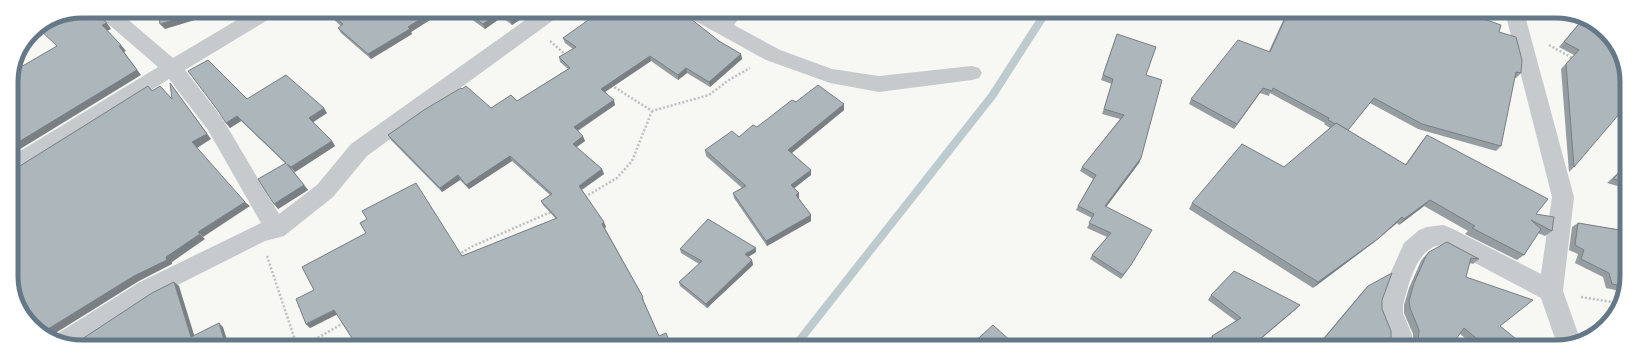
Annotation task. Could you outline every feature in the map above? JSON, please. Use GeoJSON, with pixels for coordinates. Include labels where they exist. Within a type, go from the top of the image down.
{"type":"FeatureCollection","features":[{"type":"Feature","properties":{"kind":"street"},"geometry":{"type":"LineString","coordinates":[[114,18],[172,68],[215,124],[268,231]]}},
{"type":"Feature","properties":{"kind":"street"},"geometry":{"type":"LineString","coordinates":[[18,163],[255,18]]}},
{"type":"Feature","properties":{"kind":"street"},"geometry":{"type":"LineString","coordinates":[[70,339],[148,289],[268,231],[324,191],[359,150],[542,18]]}},
{"type":"Feature","properties":{"kind":"street"},"geometry":{"type":"LineString","coordinates":[[728,19],[773,55],[830,76],[879,84],[972,73]]}},
{"type":"Feature","properties":{"kind":"street"},"geometry":{"type":"LineString","coordinates":[[1516,20],[1563,196],[1551,291],[1567,338]]}},
{"type":"Feature","properties":{"kind":"street"},"geometry":{"type":"LineString","coordinates":[[1399,340],[1400,335],[1391,313],[1391,306],[1398,283],[1412,250],[1427,237],[1443,235],[1551,291]]}},
{"type":"Feature","properties":{"kind":"path"},"geometry":{"type":"LineString","coordinates":[[1516,20],[1575,60]]}},
{"type":"Feature","properties":{"kind":"path"},"geometry":{"type":"LineString","coordinates":[[532,25],[572,61]]}},
{"type":"Feature","properties":{"kind":"path"},"geometry":{"type":"LineString","coordinates":[[605,82],[652,111],[709,95],[729,80],[773,55]]}},
{"type":"Feature","properties":{"kind":"path"},"geometry":{"type":"LineString","coordinates":[[579,200],[593,194],[617,178],[632,161],[652,111]]}},
{"type":"Feature","properties":{"kind":"path"},"geometry":{"type":"LineString","coordinates":[[452,258],[473,246],[558,209]]}},
{"type":"Feature","properties":{"kind":"path"},"geometry":{"type":"LineString","coordinates":[[268,231],[295,340]]}},
{"type":"Feature","properties":{"kind":"path"},"geometry":{"type":"LineString","coordinates":[[1551,291],[1614,302]]}},
{"type":"Feature","properties":{"kind":"path"},"geometry":{"type":"LineString","coordinates":[[314,340],[351,318]]}},
{"type":"Feature","properties":{"kind":"building"},"geometry":{"type":"Polygon","coordinates":[[[101,18],[107,23],[102,25],[121,45],[119,46],[137,70],[18,142],[18,78],[20,68],[57,46],[43,32],[47,29],[70,19],[101,18]]]}},
{"type":"Feature","properties":{"kind":"building"},"geometry":{"type":"Polygon","coordinates":[[[159,18],[179,18],[160,24],[159,18]]]}},
{"type":"Feature","properties":{"kind":"building"},"geometry":{"type":"Polygon","coordinates":[[[336,18],[422,18],[408,27],[410,29],[368,54],[338,28],[343,24],[336,18]]]}},
{"type":"Feature","properties":{"kind":"building"},"geometry":{"type":"Polygon","coordinates":[[[475,18],[492,18],[483,24],[475,18]]]}},
{"type":"Feature","properties":{"kind":"building"},"geometry":{"type":"Polygon","coordinates":[[[591,18],[690,18],[719,41],[741,54],[709,82],[686,68],[678,75],[650,56],[601,89],[614,100],[574,127],[583,136],[573,144],[602,169],[579,186],[604,222],[602,224],[643,297],[642,298],[659,336],[666,333],[669,340],[353,340],[334,310],[306,324],[296,299],[314,290],[302,267],[366,233],[360,223],[367,219],[362,211],[416,183],[462,256],[557,218],[541,201],[552,194],[510,156],[466,185],[458,175],[440,188],[388,135],[424,110],[466,86],[491,108],[511,95],[517,101],[570,68],[559,57],[576,47],[563,38],[591,18]]]}},
{"type":"Feature","properties":{"kind":"building"},"geometry":{"type":"Polygon","coordinates":[[[1285,18],[1481,18],[1501,25],[1499,32],[1516,37],[1522,60],[1521,73],[1516,72],[1501,146],[1422,124],[1374,98],[1348,130],[1273,88],[1272,91],[1263,88],[1237,124],[1191,99],[1238,40],[1270,52],[1285,18]]]}},
{"type":"Feature","properties":{"kind":"building"},"geometry":{"type":"Polygon","coordinates":[[[1580,23],[1595,31],[1609,47],[1617,62],[1620,82],[1620,113],[1574,167],[1566,64],[1579,50],[1564,42],[1580,23]]]}},
{"type":"Feature","properties":{"kind":"building"},"geometry":{"type":"Polygon","coordinates":[[[1117,34],[1156,47],[1146,75],[1162,80],[1141,158],[1105,206],[1152,230],[1131,265],[1123,275],[1092,255],[1111,233],[1089,223],[1094,214],[1078,206],[1096,175],[1082,167],[1124,115],[1104,109],[1113,79],[1103,75],[1117,34]]]}},
{"type":"Feature","properties":{"kind":"building"},"geometry":{"type":"Polygon","coordinates":[[[208,60],[247,99],[286,75],[324,108],[309,118],[332,141],[291,167],[287,164],[304,185],[274,204],[258,179],[286,163],[237,116],[226,123],[188,71],[208,60]]]}},
{"type":"Feature","properties":{"kind":"building"},"geometry":{"type":"Polygon","coordinates":[[[170,83],[207,134],[192,142],[245,202],[198,232],[200,234],[166,257],[167,260],[134,276],[48,330],[31,315],[23,300],[19,288],[18,167],[148,86],[152,91],[160,86],[172,99],[170,83]]]}},
{"type":"Feature","properties":{"kind":"building"},"geometry":{"type":"Polygon","coordinates":[[[818,85],[844,104],[788,150],[811,170],[791,185],[799,193],[796,195],[811,215],[766,241],[733,193],[746,186],[705,150],[732,131],[739,137],[753,125],[757,127],[792,100],[796,102],[818,85]]]}},
{"type":"Feature","properties":{"kind":"building"},"geometry":{"type":"Polygon","coordinates":[[[1336,123],[1406,165],[1427,135],[1548,199],[1536,214],[1554,217],[1552,231],[1531,220],[1541,229],[1524,255],[1472,228],[1475,226],[1430,200],[1404,219],[1402,217],[1379,238],[1318,282],[1192,203],[1242,144],[1284,167],[1336,123]]]}},
{"type":"Feature","properties":{"kind":"building"},"geometry":{"type":"Polygon","coordinates":[[[1620,172],[1620,181],[1613,179],[1620,172]]]}},
{"type":"Feature","properties":{"kind":"building"},"geometry":{"type":"Polygon","coordinates":[[[708,219],[756,248],[745,254],[752,260],[706,304],[679,282],[702,261],[680,249],[708,219]]]}},
{"type":"Feature","properties":{"kind":"building"},"geometry":{"type":"Polygon","coordinates":[[[1578,223],[1620,230],[1619,286],[1612,284],[1609,273],[1581,259],[1584,250],[1575,245],[1578,223]]]}},
{"type":"Feature","properties":{"kind":"building"},"geometry":{"type":"Polygon","coordinates":[[[1447,242],[1479,259],[1471,258],[1466,277],[1533,300],[1500,326],[1517,340],[1479,340],[1464,328],[1455,340],[1418,340],[1419,330],[1410,308],[1409,301],[1414,283],[1429,252],[1447,242]]]}},
{"type":"Feature","properties":{"kind":"building"},"geometry":{"type":"Polygon","coordinates":[[[1234,271],[1300,305],[1261,338],[1263,340],[1212,340],[1212,336],[1241,318],[1211,295],[1234,271]]]}},
{"type":"Feature","properties":{"kind":"building"},"geometry":{"type":"Polygon","coordinates":[[[1392,273],[1382,300],[1382,309],[1391,331],[1391,340],[1323,340],[1368,286],[1392,273]]]}},
{"type":"Feature","properties":{"kind":"building"},"geometry":{"type":"Polygon","coordinates":[[[174,282],[191,337],[219,323],[224,340],[82,340],[152,293],[174,282]]]}},
{"type":"Feature","properties":{"kind":"building"},"geometry":{"type":"Polygon","coordinates":[[[993,325],[1010,340],[977,340],[993,325]]]}},
{"type":"Feature","properties":{"kind":"waterway"},"geometry":{"type":"LineString","coordinates":[[800,340],[992,96],[1042,18]]}}]}
